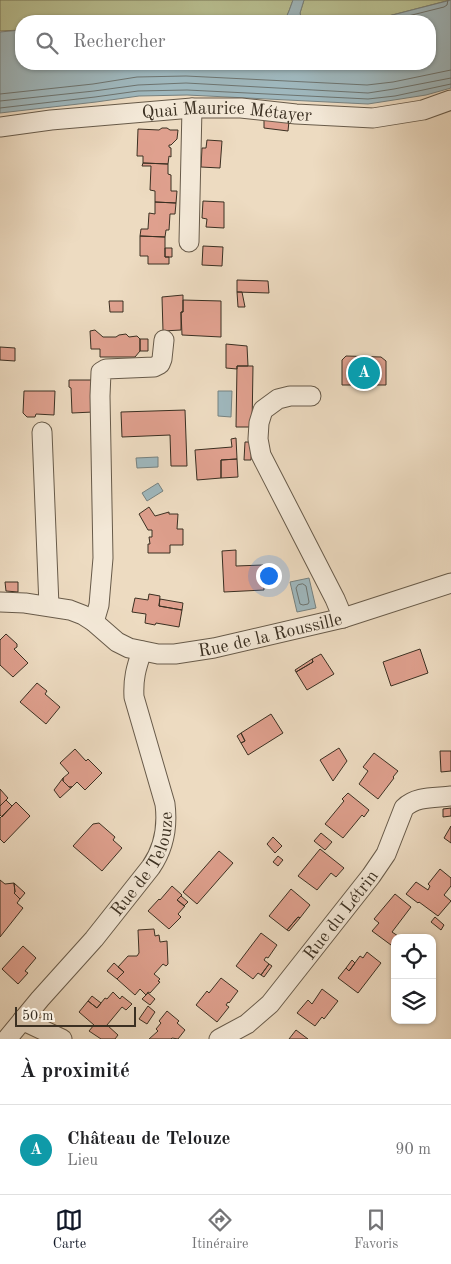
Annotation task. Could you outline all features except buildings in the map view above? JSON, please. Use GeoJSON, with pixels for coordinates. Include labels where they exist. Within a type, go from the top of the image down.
{"type":"FeatureCollection","features":[{"type":"Feature","properties":{"kind":"street","name":"Quai Maurice Métayer"},"geometry":{"type":"LineString","coordinates":[[0,127],[51,120],[192,108],[241,108],[296,114],[372,118],[423,110],[451,100]]}},
{"type":"Feature","properties":{"kind":"street"},"geometry":{"type":"LineString","coordinates":[[189,242],[192,108]]}},
{"type":"Feature","properties":{"kind":"street"},"geometry":{"type":"LineString","coordinates":[[94,622],[99,605],[103,558],[100,378],[102,372],[106,369],[154,367],[160,364],[164,340]]}},
{"type":"Feature","properties":{"kind":"street"},"geometry":{"type":"LineString","coordinates":[[311,396],[290,396],[278,399],[264,410],[259,423],[258,439],[261,455],[331,590],[343,618]]}},
{"type":"Feature","properties":{"kind":"street"},"geometry":{"type":"LineString","coordinates":[[42,432],[49,606]]}},
{"type":"Feature","properties":{"kind":"street","name":"Rue de la Roussille"},"geometry":{"type":"LineString","coordinates":[[0,602],[25,603],[70,610],[94,622],[117,642],[129,648],[158,654],[175,654],[214,648],[343,618],[451,583]]}},
{"type":"Feature","properties":{"kind":"street","name":"Rue de Telouze"},"geometry":{"type":"LineString","coordinates":[[11,1028],[94,940],[158,856],[164,841],[165,804],[134,697],[133,682],[135,670],[142,651]]}},
{"type":"Feature","properties":{"kind":"street","name":"Rue du Létrin"},"geometry":{"type":"LineString","coordinates":[[220,1039],[253,1019],[270,1004],[381,862],[394,836],[404,808],[416,800],[451,796]]}},
{"type":"Feature","properties":{"kind":"street"},"geometry":{"type":"LineString","coordinates":[[11,1028],[30,1024],[62,1039]]}},
{"type":"Feature","properties":{"kind":"green space"},"geometry":{"type":"Polygon","coordinates":[[[0,0],[293,0],[287,15],[15,15],[15,30],[0,31],[0,0]]]}},
{"type":"Feature","properties":{"kind":"green space"},"geometry":{"type":"Polygon","coordinates":[[[304,0],[450,0],[392,15],[300,15],[304,0]]]}},
{"type":"Feature","properties":{"kind":"water"},"geometry":{"type":"Polygon","coordinates":[[[293,0],[304,0],[300,15],[287,15],[293,0]]]}},
{"type":"Feature","properties":{"kind":"water"},"geometry":{"type":"Polygon","coordinates":[[[451,0],[451,88],[426,95],[368,104],[187,95],[139,96],[0,113],[0,32],[15,31],[15,70],[436,70],[436,15],[392,15],[451,0]]]}},
{"type":"Feature","properties":{"kind":"water"},"geometry":{"type":"Polygon","coordinates":[[[218,391],[232,391],[231,417],[218,416],[218,391]]]}},
{"type":"Feature","properties":{"kind":"water"},"geometry":{"type":"Polygon","coordinates":[[[158,457],[158,467],[137,468],[136,458],[158,457]]]}},
{"type":"Feature","properties":{"kind":"water"},"geometry":{"type":"Polygon","coordinates":[[[158,483],[163,491],[147,501],[142,493],[158,483]]]}},
{"type":"Feature","properties":{"kind":"water"},"geometry":{"type":"Polygon","coordinates":[[[309,578],[316,608],[297,612],[290,582],[309,578]]]}},
{"type":"Feature","properties":{"kind":"place","name":"Château de Telouze"},"geometry":{"type":"Point","coordinates":[364,373]}}]}
